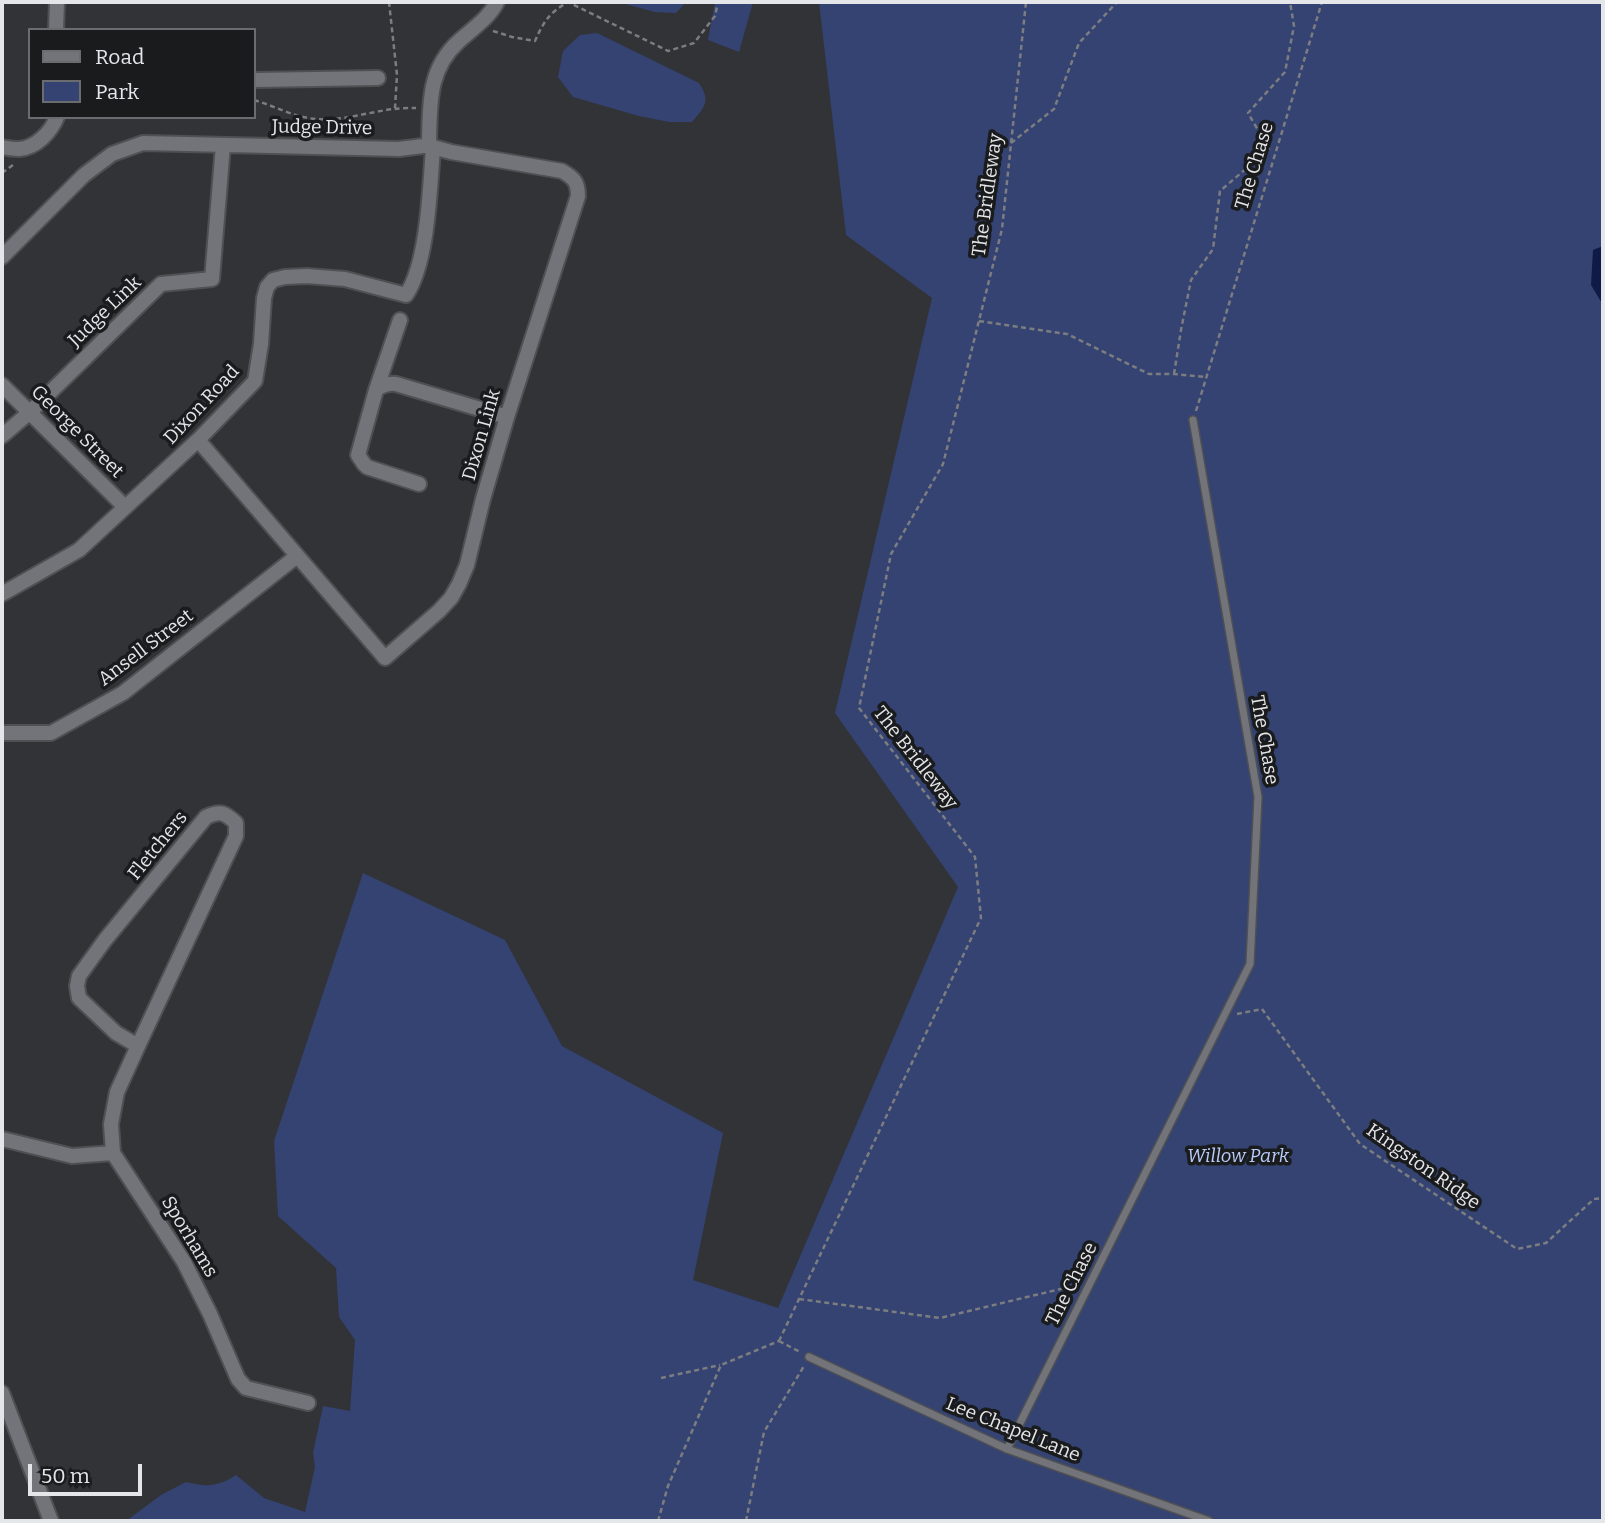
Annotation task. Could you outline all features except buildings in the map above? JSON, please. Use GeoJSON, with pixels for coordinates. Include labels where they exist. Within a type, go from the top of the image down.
{"type":"FeatureCollection","features":[{"type":"Feature","properties":{"kind":"street"},"geometry":{"type":"LineString","coordinates":[[56,28],[57,2]]}},
{"type":"Feature","properties":{"kind":"street","name":"Dixon Road"},"geometry":{"type":"LineString","coordinates":[[2,594],[79,550],[198,440],[255,381],[264,298],[267,287],[273,280],[307,276],[345,279],[406,295],[416,272],[426,230],[432,146],[429,139],[430,97],[439,65],[450,49],[488,15],[497,2]]}},
{"type":"Feature","properties":{"kind":"street"},"geometry":{"type":"LineString","coordinates":[[256,80],[379,78]]}},
{"type":"Feature","properties":{"kind":"street"},"geometry":{"type":"LineString","coordinates":[[2,147],[29,147],[46,135],[56,119]]}},
{"type":"Feature","properties":{"kind":"street","name":"Judge Drive"},"geometry":{"type":"LineString","coordinates":[[2,257],[84,175],[112,154],[143,143],[400,149],[432,146]]}},
{"type":"Feature","properties":{"kind":"street","name":"Judge Link"},"geometry":{"type":"LineString","coordinates":[[2,436],[161,284],[212,279],[223,145]]}},
{"type":"Feature","properties":{"kind":"street","name":"Dixon Link"},"geometry":{"type":"LineString","coordinates":[[198,440],[385,658],[451,598],[467,565],[507,417],[578,196],[578,184],[562,171],[451,152],[432,146]]}},
{"type":"Feature","properties":{"kind":"street"},"geometry":{"type":"LineString","coordinates":[[400,320],[376,390],[358,455],[367,467],[419,484]]}},
{"type":"Feature","properties":{"kind":"street"},"geometry":{"type":"LineString","coordinates":[[376,390],[386,384],[396,384],[507,417]]}},
{"type":"Feature","properties":{"kind":"street","name":"George Street"},"geometry":{"type":"LineString","coordinates":[[2,385],[125,507]]}},
{"type":"Feature","properties":{"kind":"street","name":"Ansell Street"},"geometry":{"type":"LineString","coordinates":[[2,733],[51,733],[123,693],[297,556]]}},
{"type":"Feature","properties":{"kind":"street","name":"Fletchers"},"geometry":{"type":"LineString","coordinates":[[113,1153],[111,1124],[117,1092],[236,836],[236,823],[227,814],[216,812],[206,817],[79,975],[79,998],[116,1033],[138,1046]]}},
{"type":"Feature","properties":{"kind":"street"},"geometry":{"type":"LineString","coordinates":[[2,1139],[72,1156],[113,1153]]}},
{"type":"Feature","properties":{"kind":"street","name":"Sporhams"},"geometry":{"type":"LineString","coordinates":[[113,1153],[184,1262],[238,1379],[246,1388],[308,1403]]}},
{"type":"Feature","properties":{"kind":"street"},"geometry":{"type":"LineString","coordinates":[[2,1393],[51,1521]]}},
{"type":"Feature","properties":{"kind":"lane","name":"The Chase"},"geometry":{"type":"LineString","coordinates":[[1007,1449],[1250,964],[1258,797],[1193,421]]}},
{"type":"Feature","properties":{"kind":"lane","name":"Lee Chapel Lane"},"geometry":{"type":"LineString","coordinates":[[809,1357],[1007,1449],[1209,1521]]}},
{"type":"Feature","properties":{"kind":"path"},"geometry":{"type":"LineString","coordinates":[[389,2],[397,75],[396,108]]}},
{"type":"Feature","properties":{"kind":"path"},"geometry":{"type":"LineString","coordinates":[[475,26],[535,41],[554,10],[568,2],[668,51],[694,43],[715,16],[718,2]]}},
{"type":"Feature","properties":{"kind":"path","name":"The Bridleway"},"geometry":{"type":"LineString","coordinates":[[779,1341],[981,918],[975,857],[859,708],[891,554],[943,464],[1002,229],[1026,2]]}},
{"type":"Feature","properties":{"kind":"path"},"geometry":{"type":"LineString","coordinates":[[1011,143],[1054,109],[1079,43],[1117,2]]}},
{"type":"Feature","properties":{"kind":"path"},"geometry":{"type":"LineString","coordinates":[[1174,373],[1191,280],[1213,249],[1220,191],[1269,149],[1248,113],[1285,72],[1294,26],[1290,2]]}},
{"type":"Feature","properties":{"kind":"path","name":"The Chase"},"geometry":{"type":"LineString","coordinates":[[1193,421],[1322,2]]}},
{"type":"Feature","properties":{"kind":"path"},"geometry":{"type":"LineString","coordinates":[[256,101],[289,114],[317,119],[344,118],[396,108],[430,108]]}},
{"type":"Feature","properties":{"kind":"path"},"geometry":{"type":"LineString","coordinates":[[979,321],[1067,334],[1149,374],[1174,373],[1206,377]]}},
{"type":"Feature","properties":{"kind":"path","name":"Kingston Ridge"},"geometry":{"type":"LineString","coordinates":[[1224,1017],[1262,1009],[1360,1143],[1517,1249],[1546,1243],[1594,1199],[1603,1198]]}},
{"type":"Feature","properties":{"kind":"path"},"geometry":{"type":"LineString","coordinates":[[799,1300],[940,1318],[1091,1282]]}},
{"type":"Feature","properties":{"kind":"path"},"geometry":{"type":"LineString","coordinates":[[662,1378],[721,1364],[779,1341],[809,1357],[764,1432],[746,1521]]}},
{"type":"Feature","properties":{"kind":"path"},"geometry":{"type":"LineString","coordinates":[[658,1521],[668,1486],[721,1364]]}},
{"type":"Feature","properties":{"kind":"green space"},"geometry":{"type":"Polygon","coordinates":[[[618,2],[686,2],[676,13],[655,12],[618,2]]]}},
{"type":"Feature","properties":{"kind":"green space"},"geometry":{"type":"Polygon","coordinates":[[[715,2],[753,2],[739,52],[708,40],[715,2]]]}},
{"type":"Feature","properties":{"kind":"green space","name":"Willow Park"},"geometry":{"type":"Polygon","coordinates":[[[819,2],[1603,2],[1603,1521],[126,1521],[161,1495],[186,1482],[212,1485],[236,1475],[264,1498],[305,1512],[315,1467],[313,1453],[323,1406],[350,1411],[355,1340],[339,1317],[336,1268],[278,1216],[274,1141],[363,873],[505,940],[562,1046],[723,1133],[693,1280],[778,1308],[958,887],[835,713],[932,298],[846,235],[819,2]]]}},
{"type":"Feature","properties":{"kind":"green space"},"geometry":{"type":"Polygon","coordinates":[[[597,33],[699,83],[705,95],[705,104],[692,122],[669,122],[639,116],[573,97],[558,77],[563,51],[580,35],[597,33]]]}},
{"type":"Feature","properties":{"kind":"shaded area"},"geometry":{"type":"Polygon","coordinates":[[[1603,246],[1603,305],[1591,285],[1593,250],[1603,246]]]}}]}
